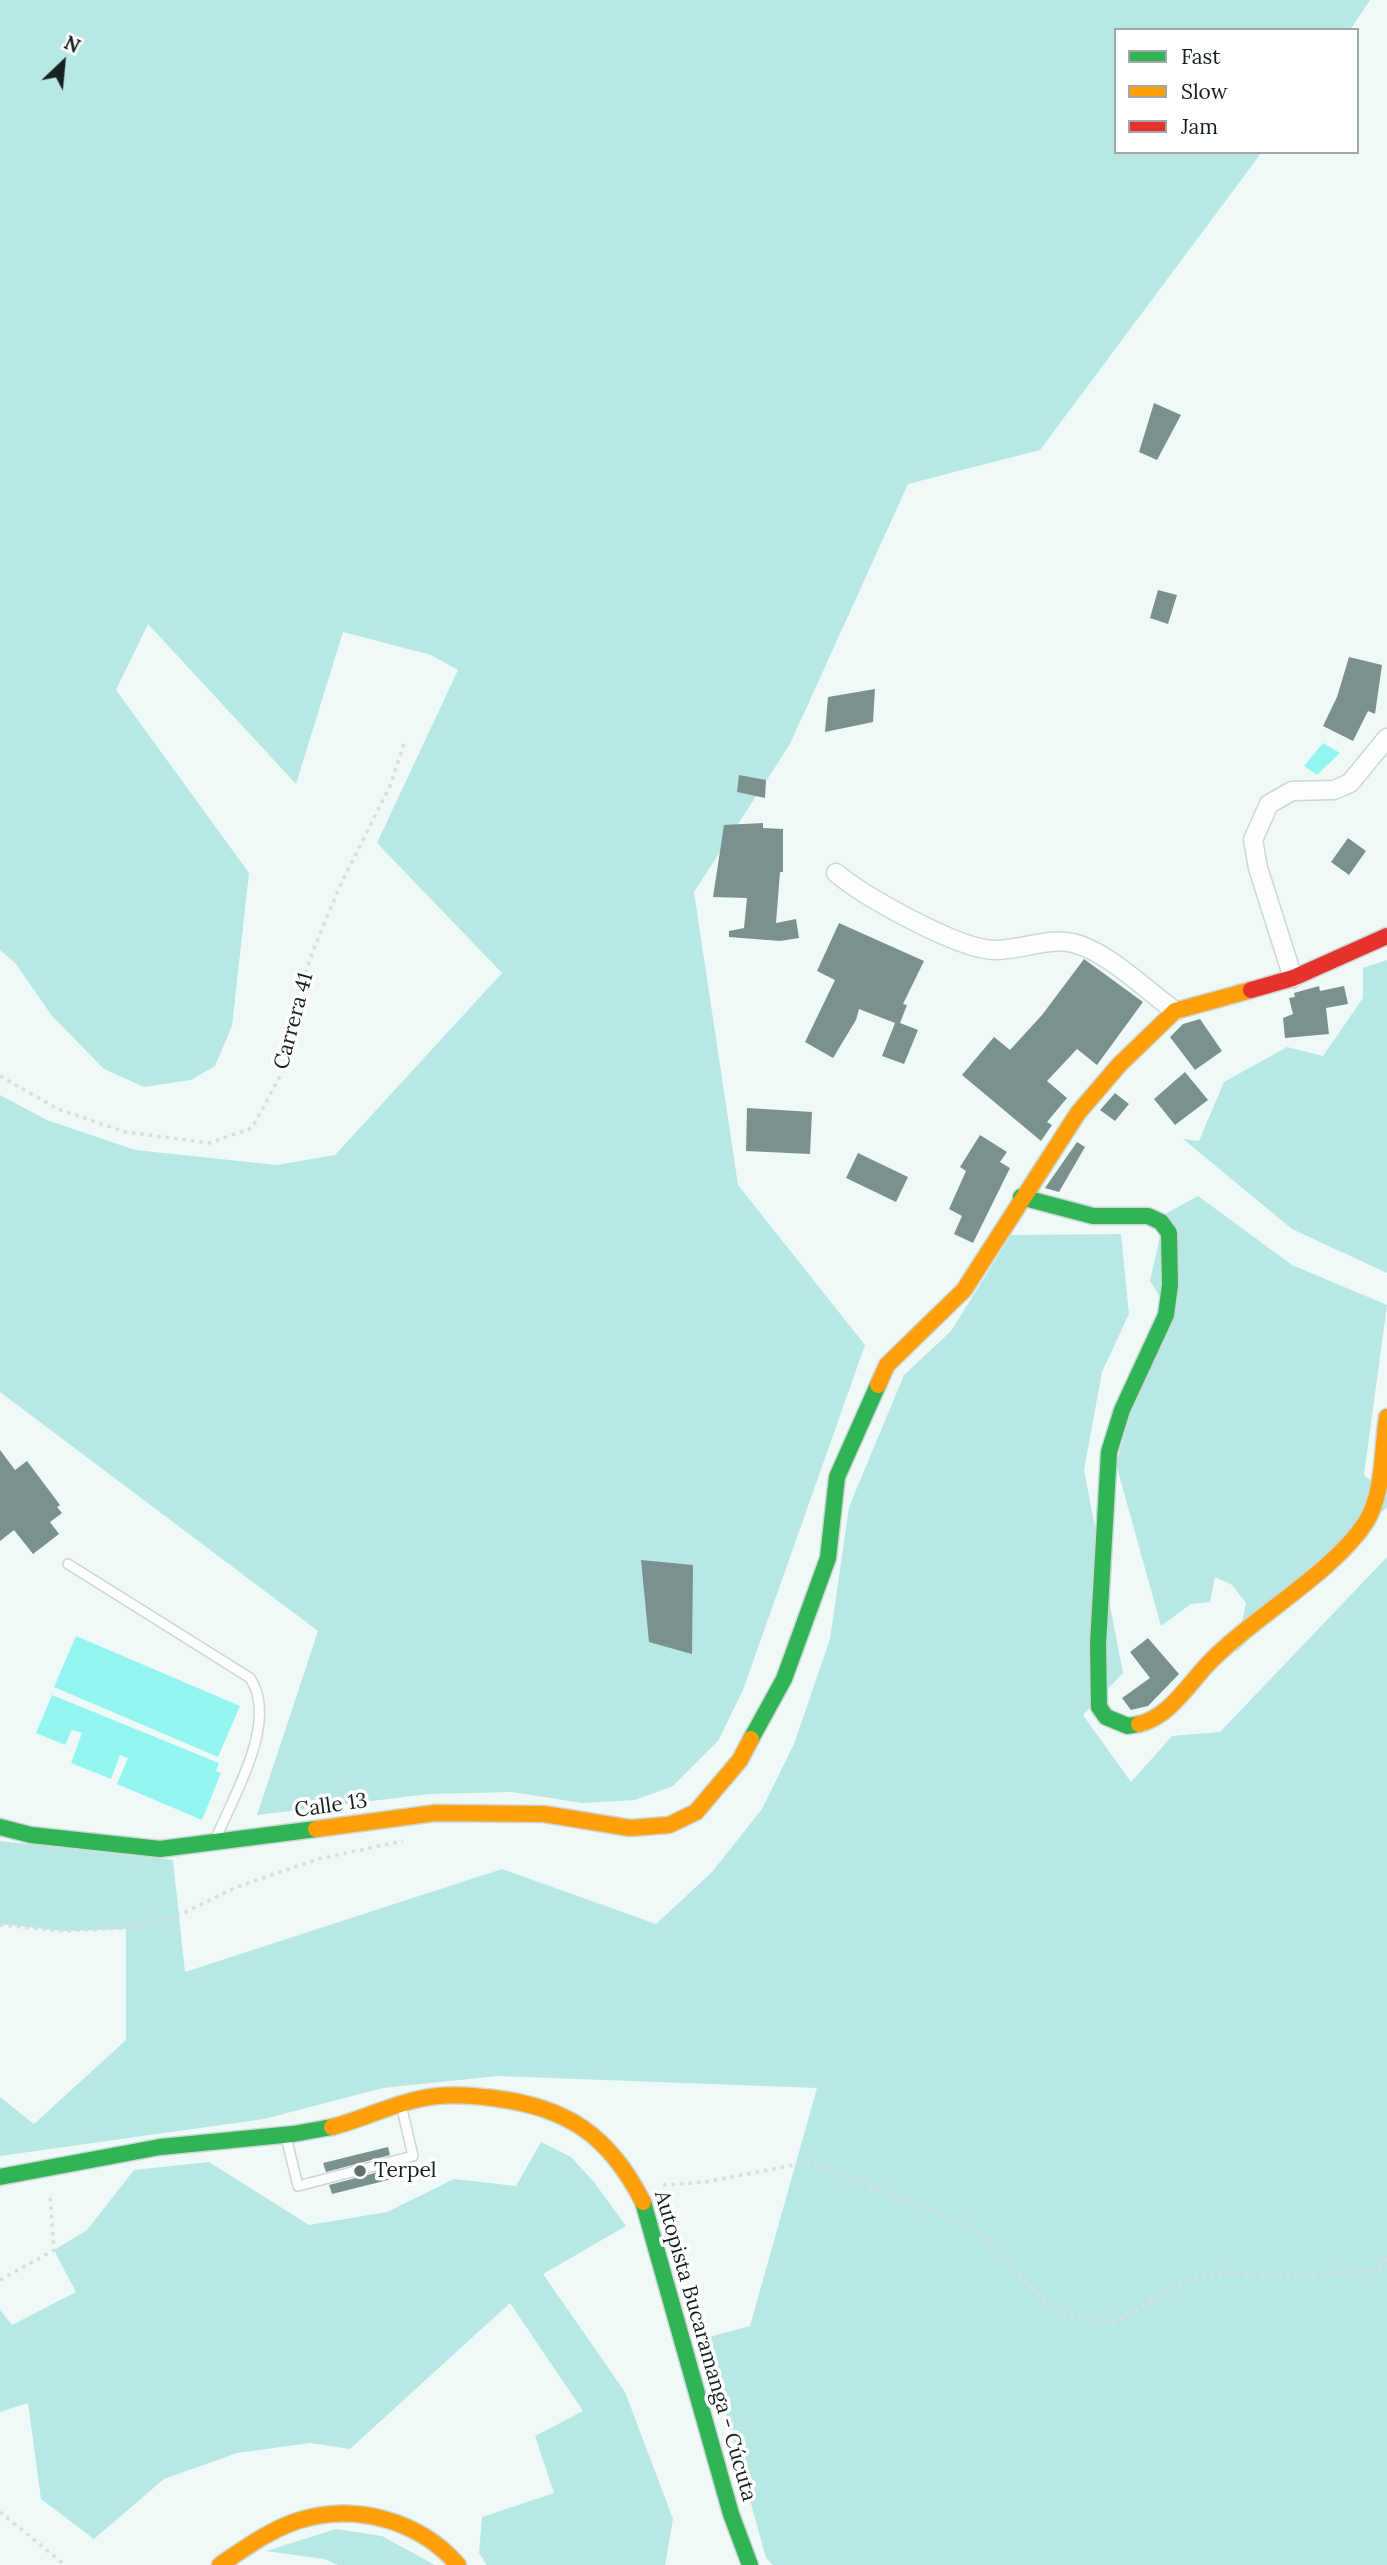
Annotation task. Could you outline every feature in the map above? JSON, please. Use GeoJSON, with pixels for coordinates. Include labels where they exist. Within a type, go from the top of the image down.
{"type":"FeatureCollection","features":[{"type":"Feature","properties":{"kind":"main road"},"geometry":{"type":"LineString","coordinates":[[1387,936],[1293,978],[1175,1011],[1119,1065],[1078,1113],[1021,1196],[1093,1216],[1148,1216],[1161,1222],[1168,1233],[1170,1285],[1166,1315],[1122,1410],[1109,1452],[1098,1644],[1099,1707],[1106,1717],[1128,1726],[1156,1720],[1223,1648],[1330,1559],[1365,1523],[1376,1503],[1387,1418]]}},
{"type":"Feature","properties":{"kind":"main road","name":"Calle 13"},"geometry":{"type":"LineString","coordinates":[[0,1827],[31,1835],[160,1849],[435,1813],[544,1814],[630,1828],[669,1825],[696,1812],[740,1760],[784,1679],[828,1558],[837,1477],[887,1365],[964,1290],[1021,1196]]}},
{"type":"Feature","properties":{"kind":"main road","name":"Autopista Bucaramanga - Cúcuta"},"geometry":{"type":"LineString","coordinates":[[0,2177],[139,2150],[328,2129],[401,2104],[450,2094],[512,2098],[544,2105],[578,2121],[605,2143],[624,2164],[644,2204],[731,2514],[750,2565]]}},
{"type":"Feature","properties":{"kind":"main road"},"geometry":{"type":"LineString","coordinates":[[220,2565],[284,2526],[330,2514],[391,2521],[437,2543],[458,2565]]}},
{"type":"Feature","properties":{"kind":"street"},"geometry":{"type":"LineString","coordinates":[[1293,978],[1258,868],[1253,839],[1269,804],[1292,791],[1334,790],[1350,783],[1387,738]]}},
{"type":"Feature","properties":{"kind":"street"},"geometry":{"type":"LineString","coordinates":[[836,873],[858,891],[967,945],[1004,950],[1038,943],[1071,943],[1096,952],[1175,1011]]}},
{"type":"Feature","properties":{"kind":"lane"},"geometry":{"type":"LineString","coordinates":[[68,1564],[250,1678],[257,1688],[261,1702],[259,1734],[215,1843]]}},
{"type":"Feature","properties":{"kind":"lane"},"geometry":{"type":"LineString","coordinates":[[285,2135],[299,2186],[413,2156],[401,2104]]}},
{"type":"Feature","properties":{"kind":"path","name":"Carrera 41"},"geometry":{"type":"LineString","coordinates":[[0,1076],[58,1109],[125,1132],[209,1143],[252,1128],[286,1065],[296,1001],[313,951],[339,888],[390,786],[404,744]]}},
{"type":"Feature","properties":{"kind":"path"},"geometry":{"type":"LineString","coordinates":[[0,1925],[64,1931],[126,1928],[184,1913],[234,1888],[318,1859],[409,1839]]}},
{"type":"Feature","properties":{"kind":"path"},"geometry":{"type":"LineString","coordinates":[[636,2186],[705,2182],[810,2162],[976,2228],[1054,2312],[1114,2323],[1183,2281],[1215,2273],[1297,2277],[1345,2274],[1377,2270],[1387,2258]]}},
{"type":"Feature","properties":{"kind":"path"},"geometry":{"type":"LineString","coordinates":[[0,2280],[54,2250],[48,2169]]}},
{"type":"Feature","properties":{"kind":"path"},"geometry":{"type":"LineString","coordinates":[[0,2512],[65,2565]]}},
{"type":"Feature","properties":{"kind":"shaded area"},"geometry":{"type":"Polygon","coordinates":[[[0,0],[1370,0],[1351,28],[1114,28],[1114,154],[1261,154],[1040,450],[908,484],[790,744],[694,892],[738,1185],[865,1345],[743,1690],[718,1741],[673,1786],[635,1800],[582,1803],[512,1792],[429,1794],[257,1815],[318,1631],[0,1392],[0,1095],[47,1120],[135,1150],[277,1165],[335,1155],[502,973],[377,843],[458,670],[431,655],[343,632],[296,784],[148,624],[116,690],[249,873],[232,1026],[215,1066],[191,1080],[144,1087],[104,1069],[52,1016],[16,964],[0,950],[0,0]]]}},
{"type":"Feature","properties":{"kind":"shaded area"},"geometry":{"type":"Polygon","coordinates":[[[1387,960],[1387,1273],[1292,1229],[1183,1139],[1199,1141],[1224,1082],[1287,1047],[1323,1056],[1363,998],[1363,968],[1387,960]]]}},
{"type":"Feature","properties":{"kind":"shaded area"},"geometry":{"type":"Polygon","coordinates":[[[1198,1196],[1292,1265],[1387,1305],[1364,1475],[1387,1494],[1387,1507],[1236,1652],[1246,1603],[1232,1585],[1215,1577],[1210,1602],[1191,1604],[1161,1626],[1116,1464],[1163,1302],[1150,1281],[1165,1214],[1198,1196]]]}},
{"type":"Feature","properties":{"kind":"shaded area"},"geometry":{"type":"Polygon","coordinates":[[[1121,1234],[1129,1314],[1102,1372],[1084,1470],[1123,1673],[1083,1715],[1131,1782],[1172,1736],[1220,1732],[1387,1557],[1387,2565],[773,2565],[766,2558],[705,2338],[750,2326],[817,2088],[498,2076],[383,2088],[264,2119],[0,2156],[0,2097],[34,2124],[126,2040],[126,1929],[63,1931],[0,1924],[0,1841],[173,1860],[185,1972],[502,1869],[656,1924],[712,1872],[762,1809],[794,1744],[830,1639],[849,1507],[904,1375],[951,1331],[1011,1235],[1121,1234]]]}},
{"type":"Feature","properties":{"kind":"shaded area"},"geometry":{"type":"Polygon","coordinates":[[[541,2142],[571,2157],[594,2182],[626,2226],[543,2274],[625,2392],[673,2519],[665,2565],[487,2565],[479,2553],[482,2517],[554,2493],[535,2436],[583,2411],[510,2303],[350,2449],[310,2443],[237,2453],[164,2479],[94,2539],[41,2499],[28,2403],[0,2412],[0,2310],[12,2325],[76,2292],[54,2250],[87,2230],[134,2170],[209,2162],[309,2225],[387,2212],[454,2179],[516,2186],[541,2142]]]}},
{"type":"Feature","properties":{"kind":"shaded area"},"geometry":{"type":"Polygon","coordinates":[[[336,2529],[382,2536],[435,2565],[338,2565],[324,2559],[266,2551],[336,2529]]]}},
{"type":"Feature","properties":{"kind":"water"},"geometry":{"type":"Polygon","coordinates":[[[1323,743],[1340,753],[1317,775],[1304,766],[1323,743]]]}},
{"type":"Feature","properties":{"kind":"water"},"geometry":{"type":"Polygon","coordinates":[[[76,1636],[240,1706],[218,1757],[54,1687],[76,1636]]]}},
{"type":"Feature","properties":{"kind":"water"},"geometry":{"type":"Polygon","coordinates":[[[52,1695],[219,1763],[216,1771],[221,1773],[202,1820],[117,1784],[128,1758],[120,1755],[111,1779],[71,1763],[82,1733],[72,1730],[65,1745],[36,1733],[52,1695]]]}},
{"type":"Feature","properties":{"kind":"building"},"geometry":{"type":"Polygon","coordinates":[[[1154,403],[1181,415],[1157,460],[1139,452],[1154,403]]]}},
{"type":"Feature","properties":{"kind":"building"},"geometry":{"type":"Polygon","coordinates":[[[1158,590],[1177,595],[1168,624],[1150,618],[1158,590]]]}},
{"type":"Feature","properties":{"kind":"building"},"geometry":{"type":"Polygon","coordinates":[[[1349,657],[1382,665],[1375,714],[1368,711],[1353,741],[1323,726],[1337,697],[1349,657]]]}},
{"type":"Feature","properties":{"kind":"building"},"geometry":{"type":"Polygon","coordinates":[[[875,689],[873,722],[825,732],[828,697],[875,689]]]}},
{"type":"Feature","properties":{"kind":"building"},"geometry":{"type":"Polygon","coordinates":[[[739,775],[766,780],[765,798],[737,792],[739,775]]]}},
{"type":"Feature","properties":{"kind":"building"},"geometry":{"type":"Polygon","coordinates":[[[763,823],[763,828],[783,829],[783,872],[780,872],[776,923],[796,919],[799,938],[780,941],[729,937],[729,931],[744,928],[747,898],[713,897],[724,825],[763,823]]]}},
{"type":"Feature","properties":{"kind":"building"},"geometry":{"type":"Polygon","coordinates":[[[1348,838],[1366,851],[1349,875],[1331,862],[1348,838]]]}},
{"type":"Feature","properties":{"kind":"building"},"geometry":{"type":"Polygon","coordinates":[[[839,923],[924,961],[903,1004],[907,1005],[900,1023],[918,1030],[904,1064],[882,1056],[895,1023],[859,1009],[856,1020],[833,1058],[805,1042],[835,980],[817,971],[839,923]]]}},
{"type":"Feature","properties":{"kind":"building"},"geometry":{"type":"Polygon","coordinates":[[[1084,959],[1143,1002],[1097,1065],[1077,1049],[1047,1081],[1067,1098],[1047,1122],[1052,1125],[1041,1141],[962,1075],[994,1037],[1010,1050],[1042,1015],[1084,959]]]}},
{"type":"Feature","properties":{"kind":"building"},"geometry":{"type":"Polygon","coordinates":[[[1319,986],[1320,991],[1344,986],[1348,1004],[1326,1008],[1329,1034],[1285,1038],[1283,1018],[1293,1014],[1289,998],[1295,997],[1294,993],[1319,986]]]}},
{"type":"Feature","properties":{"kind":"building"},"geometry":{"type":"Polygon","coordinates":[[[1200,1019],[1222,1051],[1195,1070],[1170,1037],[1183,1024],[1200,1019]]]}},
{"type":"Feature","properties":{"kind":"building"},"geometry":{"type":"Polygon","coordinates":[[[1185,1072],[1208,1100],[1175,1125],[1154,1099],[1185,1072]]]}},
{"type":"Feature","properties":{"kind":"building"},"geometry":{"type":"Polygon","coordinates":[[[1115,1093],[1129,1104],[1115,1121],[1100,1110],[1115,1093]]]}},
{"type":"Feature","properties":{"kind":"building"},"geometry":{"type":"Polygon","coordinates":[[[747,1108],[812,1112],[810,1154],[746,1151],[747,1108]]]}},
{"type":"Feature","properties":{"kind":"building"},"geometry":{"type":"Polygon","coordinates":[[[980,1135],[1007,1152],[1000,1162],[1010,1168],[973,1243],[954,1234],[962,1216],[949,1209],[966,1171],[960,1167],[980,1135]]]}},
{"type":"Feature","properties":{"kind":"building"},"geometry":{"type":"Polygon","coordinates":[[[1077,1142],[1085,1147],[1059,1192],[1045,1188],[1077,1142]]]}},
{"type":"Feature","properties":{"kind":"building"},"geometry":{"type":"Polygon","coordinates":[[[858,1153],[908,1177],[896,1202],[846,1178],[858,1153]]]}},
{"type":"Feature","properties":{"kind":"building"},"geometry":{"type":"Polygon","coordinates":[[[0,1450],[15,1470],[27,1461],[60,1505],[57,1507],[62,1513],[50,1522],[59,1534],[33,1554],[14,1530],[0,1541],[0,1450]]]}},
{"type":"Feature","properties":{"kind":"building"},"geometry":{"type":"Polygon","coordinates":[[[641,1560],[693,1565],[692,1654],[649,1642],[641,1560]]]}},
{"type":"Feature","properties":{"kind":"building"},"geometry":{"type":"Polygon","coordinates":[[[1148,1638],[1179,1674],[1148,1706],[1131,1710],[1122,1698],[1150,1678],[1130,1652],[1148,1638]]]}},
{"type":"Feature","properties":{"kind":"building"},"geometry":{"type":"Polygon","coordinates":[[[388,2147],[390,2155],[326,2172],[323,2163],[388,2147]]]}},
{"type":"Feature","properties":{"kind":"building"},"geometry":{"type":"Polygon","coordinates":[[[394,2168],[396,2178],[332,2194],[329,2185],[394,2168]]]}},
{"type":"Feature","properties":{"kind":"traffic: fast"},"geometry":{"type":"LineString","coordinates":[[1021,1197],[1093,1216],[1148,1216],[1161,1222],[1169,1233],[1170,1285],[1166,1315],[1122,1410],[1109,1452],[1098,1644],[1099,1707],[1106,1717],[1128,1726],[1139,1724]]}},
{"type":"Feature","properties":{"kind":"traffic: fast"},"geometry":{"type":"LineString","coordinates":[[751,1739],[784,1679],[828,1558],[837,1477],[878,1385]]}},
{"type":"Feature","properties":{"kind":"traffic: fast"},"geometry":{"type":"LineString","coordinates":[[0,1827],[31,1835],[160,1849],[316,1829]]}},
{"type":"Feature","properties":{"kind":"traffic: fast"},"geometry":{"type":"LineString","coordinates":[[0,2177],[160,2147],[293,2134],[332,2127]]}},
{"type":"Feature","properties":{"kind":"traffic: fast"},"geometry":{"type":"LineString","coordinates":[[643,2202],[731,2514],[750,2565]]}},
{"type":"Feature","properties":{"kind":"traffic: slow"},"geometry":{"type":"LineString","coordinates":[[878,1385],[887,1365],[964,1290],[1078,1113],[1119,1065],[1175,1011],[1251,990]]}},
{"type":"Feature","properties":{"kind":"traffic: slow"},"geometry":{"type":"LineString","coordinates":[[1139,1724],[1167,1709],[1224,1648],[1313,1577],[1351,1541],[1366,1522],[1376,1498],[1387,1417]]}},
{"type":"Feature","properties":{"kind":"traffic: slow"},"geometry":{"type":"LineString","coordinates":[[316,1829],[435,1813],[544,1814],[630,1828],[669,1825],[696,1812],[740,1760],[751,1739]]}},
{"type":"Feature","properties":{"kind":"traffic: slow"},"geometry":{"type":"LineString","coordinates":[[332,2127],[432,2096],[467,2095],[519,2102],[564,2117],[583,2128],[616,2159],[643,2202]]}},
{"type":"Feature","properties":{"kind":"traffic: slow"},"geometry":{"type":"LineString","coordinates":[[220,2565],[279,2528],[322,2515],[343,2514],[365,2515],[406,2527],[443,2550],[458,2565]]}},
{"type":"Feature","properties":{"kind":"traffic: jam"},"geometry":{"type":"LineString","coordinates":[[1251,990],[1293,978],[1387,936]]}},
{"type":"Feature","properties":{"kind":"place","name":"Terpel"},"geometry":{"type":"Point","coordinates":[360,2171]}}]}
